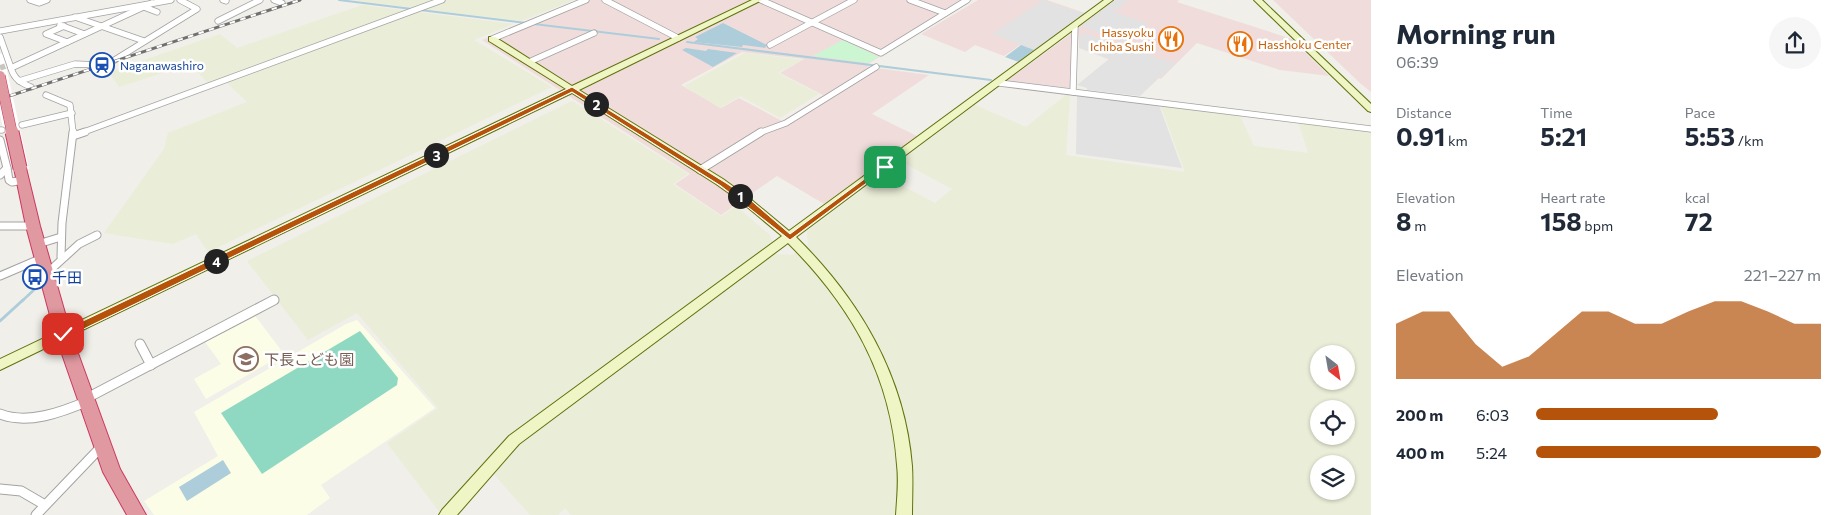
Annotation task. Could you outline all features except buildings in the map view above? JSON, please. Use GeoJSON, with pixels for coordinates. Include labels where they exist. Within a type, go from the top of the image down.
{"type":"FeatureCollection","features":[{"type":"Feature","properties":{"kind":"highway"},"geometry":{"type":"LineString","coordinates":[[0,76],[17,172],[63,334],[112,472],[137,515]]}},
{"type":"Feature","properties":{"kind":"street"},"geometry":{"type":"LineString","coordinates":[[30,0],[39,3],[47,0]]}},
{"type":"Feature","properties":{"kind":"street"},"geometry":{"type":"LineString","coordinates":[[0,31],[171,0]]}},
{"type":"Feature","properties":{"kind":"street"},"geometry":{"type":"LineString","coordinates":[[19,81],[74,64],[98,65],[113,61],[196,9],[180,0]]}},
{"type":"Feature","properties":{"kind":"street"},"geometry":{"type":"LineString","coordinates":[[218,21],[260,0]]}},
{"type":"Feature","properties":{"kind":"street"},"geometry":{"type":"LineString","coordinates":[[274,0],[282,3]]}},
{"type":"Feature","properties":{"kind":"street"},"geometry":{"type":"LineString","coordinates":[[73,136],[442,0]]}},
{"type":"Feature","properties":{"kind":"street"},"geometry":{"type":"LineString","coordinates":[[492,39],[586,0]]}},
{"type":"Feature","properties":{"kind":"street"},"geometry":{"type":"LineString","coordinates":[[605,0],[678,38]]}},
{"type":"Feature","properties":{"kind":"street"},"geometry":{"type":"LineString","coordinates":[[0,365],[759,0],[881,53],[967,0]]}},
{"type":"Feature","properties":{"kind":"street"},"geometry":{"type":"LineString","coordinates":[[770,45],[854,0]]}},
{"type":"Feature","properties":{"kind":"street"},"geometry":{"type":"LineString","coordinates":[[910,0],[945,14]]}},
{"type":"Feature","properties":{"kind":"street"},"geometry":{"type":"LineString","coordinates":[[447,515],[514,440],[790,238],[1109,0]]}},
{"type":"Feature","properties":{"kind":"street"},"geometry":{"type":"LineString","coordinates":[[1258,0],[1371,109]]}},
{"type":"Feature","properties":{"kind":"street"},"geometry":{"type":"LineString","coordinates":[[1265,0],[1371,100]]}},
{"type":"Feature","properties":{"kind":"street"},"geometry":{"type":"LineString","coordinates":[[11,68],[152,3]]}},
{"type":"Feature","properties":{"kind":"street"},"geometry":{"type":"LineString","coordinates":[[144,7],[157,12]]}},
{"type":"Feature","properties":{"kind":"street"},"geometry":{"type":"LineString","coordinates":[[74,17],[144,41]]}},
{"type":"Feature","properties":{"kind":"street"},"geometry":{"type":"LineString","coordinates":[[49,21],[84,34]]}},
{"type":"Feature","properties":{"kind":"street"},"geometry":{"type":"LineString","coordinates":[[64,26],[46,34],[67,42]]}},
{"type":"Feature","properties":{"kind":"street"},"geometry":{"type":"LineString","coordinates":[[1073,92],[1075,26]]}},
{"type":"Feature","properties":{"kind":"street"},"geometry":{"type":"LineString","coordinates":[[529,62],[594,33]]}},
{"type":"Feature","properties":{"kind":"street"},"geometry":{"type":"LineString","coordinates":[[0,37],[12,76],[31,87]]}},
{"type":"Feature","properties":{"kind":"street"},"geometry":{"type":"LineString","coordinates":[[492,39],[744,199],[817,264],[854,311],[874,347],[886,377],[897,417],[903,452],[906,494],[904,515]]}},
{"type":"Feature","properties":{"kind":"street"},"geometry":{"type":"LineString","coordinates":[[700,170],[760,132],[786,123],[876,67]]}},
{"type":"Feature","properties":{"kind":"street"},"geometry":{"type":"LineString","coordinates":[[998,83],[1371,129]]}},
{"type":"Feature","properties":{"kind":"street"},"geometry":{"type":"LineString","coordinates":[[46,95],[70,105],[72,113],[73,136],[61,237],[61,257],[64,257]]}},
{"type":"Feature","properties":{"kind":"street"},"geometry":{"type":"LineString","coordinates":[[22,125],[72,113]]}},
{"type":"Feature","properties":{"kind":"street"},"geometry":{"type":"LineString","coordinates":[[0,140],[17,172],[0,175]]}},
{"type":"Feature","properties":{"kind":"street"},"geometry":{"type":"LineString","coordinates":[[0,226],[33,226]]}},
{"type":"Feature","properties":{"kind":"street"},"geometry":{"type":"LineString","coordinates":[[46,274],[79,244],[97,235]]}},
{"type":"Feature","properties":{"kind":"street"},"geometry":{"type":"LineString","coordinates":[[0,276],[61,237]]}},
{"type":"Feature","properties":{"kind":"street"},"geometry":{"type":"LineString","coordinates":[[2,417],[44,418],[61,413],[274,300]]}},
{"type":"Feature","properties":{"kind":"street"},"geometry":{"type":"LineString","coordinates":[[140,344],[151,365]]}},
{"type":"Feature","properties":{"kind":"street"},"geometry":{"type":"LineString","coordinates":[[36,515],[103,444]]}},
{"type":"Feature","properties":{"kind":"street"},"geometry":{"type":"LineString","coordinates":[[0,489],[22,491],[45,505]]}},
{"type":"Feature","properties":{"kind":"shaded area"},"geometry":{"type":"Polygon","coordinates":[[[349,0],[435,0],[417,8],[349,0]]]}},
{"type":"Feature","properties":{"kind":"shaded area"},"geometry":{"type":"Polygon","coordinates":[[[445,0],[574,0],[521,21],[421,9],[445,0]]]}},
{"type":"Feature","properties":{"kind":"shaded area"},"geometry":{"type":"Polygon","coordinates":[[[580,0],[973,0],[868,64],[869,67],[929,75],[872,114],[917,136],[824,204],[777,176],[721,215],[675,184],[690,174],[482,40],[580,0]],[[742,52],[681,85],[721,108],[739,98],[782,121],[823,95],[780,73],[804,59],[742,52]]]}},
{"type":"Feature","properties":{"kind":"shaded area"},"geometry":{"type":"Polygon","coordinates":[[[978,0],[1047,0],[1085,13],[1035,51],[1020,45],[1004,56],[975,45],[965,52],[921,34],[978,0]]]}},
{"type":"Feature","properties":{"kind":"shaded area"},"geometry":{"type":"Polygon","coordinates":[[[1043,0],[1085,14],[1035,50],[992,34],[1043,0]]]}},
{"type":"Feature","properties":{"kind":"shaded area","name":"Hasshoku Center"},"geometry":{"type":"Polygon","coordinates":[[[1115,0],[1179,0],[1177,2],[1292,39],[1329,76],[1280,70],[1197,43],[1161,79],[1079,48],[1078,29],[1080,26],[1115,0]]]}},
{"type":"Feature","properties":{"kind":"shaded area"},"geometry":{"type":"Polygon","coordinates":[[[1116,0],[1129,0],[1114,12],[1149,24],[1127,43],[1081,26],[1116,0]]]}},
{"type":"Feature","properties":{"kind":"shaded area"},"geometry":{"type":"Polygon","coordinates":[[[1273,0],[1371,0],[1371,92],[1360,83],[1273,0]]]}},
{"type":"Feature","properties":{"kind":"shaded area"},"geometry":{"type":"Polygon","coordinates":[[[362,5],[513,24],[474,40],[552,87],[208,252],[196,234],[173,244],[104,233],[164,149],[168,133],[247,102],[223,79],[209,84],[190,64],[119,87],[109,72],[220,34],[237,48],[362,5]]]}},
{"type":"Feature","properties":{"kind":"shaded area"},"geometry":{"type":"Polygon","coordinates":[[[1072,33],[1070,88],[1008,81],[1008,80],[1072,33]]]}},
{"type":"Feature","properties":{"kind":"shaded area"},"geometry":{"type":"Polygon","coordinates":[[[1085,33],[1176,63],[1160,78],[1131,67],[1159,78],[1140,96],[1087,90],[1087,88],[1077,85],[1109,59],[1080,48],[1079,38],[1085,33]]]}},
{"type":"Feature","properties":{"kind":"shaded area"},"geometry":{"type":"Polygon","coordinates":[[[745,53],[802,60],[778,73],[819,94],[780,118],[740,96],[720,108],[684,86],[745,53]]]}},
{"type":"Feature","properties":{"kind":"shaded area"},"geometry":{"type":"Polygon","coordinates":[[[1067,94],[1070,95],[1066,155],[1185,172],[1160,104],[1239,114],[1254,146],[1308,153],[1298,121],[1371,130],[1371,515],[571,515],[565,508],[558,515],[530,515],[484,463],[441,514],[387,443],[438,408],[357,313],[308,340],[247,261],[572,101],[688,174],[673,184],[721,216],[736,206],[770,235],[773,244],[768,249],[776,254],[792,255],[808,245],[807,231],[882,175],[935,203],[952,189],[900,161],[975,105],[1026,127],[1067,94]]]}},
{"type":"Feature","properties":{"kind":"shaded area"},"geometry":{"type":"Polygon","coordinates":[[[1077,94],[1159,105],[1182,168],[1076,154],[1077,94]]]}},
{"type":"Feature","properties":{"kind":"shaded area","name":"下長こども園"},"geometry":{"type":"Polygon","coordinates":[[[253,313],[284,354],[206,399],[194,379],[221,364],[203,339],[253,313]]]}},
{"type":"Feature","properties":{"kind":"shaded area"},"geometry":{"type":"Polygon","coordinates":[[[357,320],[435,408],[321,485],[330,498],[307,515],[154,515],[144,501],[218,456],[194,412],[346,324],[357,320]]]}},
{"type":"Feature","properties":{"kind":"green space"},"geometry":{"type":"Polygon","coordinates":[[[843,40],[879,57],[868,63],[813,56],[843,40]]]}},
{"type":"Feature","properties":{"kind":"green space"},"geometry":{"type":"Polygon","coordinates":[[[360,331],[398,378],[397,385],[262,474],[221,413],[360,331]]]}},
{"type":"Feature","properties":{"kind":"water"},"geometry":{"type":"Polygon","coordinates":[[[723,23],[767,45],[765,48],[694,42],[698,39],[695,37],[723,23]]]}},
{"type":"Feature","properties":{"kind":"water"},"geometry":{"type":"Polygon","coordinates":[[[1021,45],[1034,50],[1019,62],[1005,57],[1021,45]]]}},
{"type":"Feature","properties":{"kind":"water"},"geometry":{"type":"Polygon","coordinates":[[[686,48],[737,53],[713,67],[682,50],[686,48]]]}},
{"type":"Feature","properties":{"kind":"water"},"geometry":{"type":"Polygon","coordinates":[[[223,460],[231,473],[187,501],[179,487],[223,460]]]}},
{"type":"Feature","properties":{"kind":"pier"},"geometry":{"type":"Polygon","coordinates":[[[3,53],[29,169],[11,168],[0,114],[0,54],[3,53]]]}},
{"type":"Feature","properties":{"kind":"waterway"},"geometry":{"type":"LineString","coordinates":[[339,0],[412,9]]}},
{"type":"Feature","properties":{"kind":"waterway"},"geometry":{"type":"LineString","coordinates":[[420,10],[526,23]]}},
{"type":"Feature","properties":{"kind":"waterway"},"geometry":{"type":"LineString","coordinates":[[534,24],[659,39]]}},
{"type":"Feature","properties":{"kind":"waterway"},"geometry":{"type":"LineString","coordinates":[[687,42],[991,80]]}},
{"type":"Feature","properties":{"kind":"waterway"},"geometry":{"type":"LineString","coordinates":[[22,301],[36,288]]}},
{"type":"Feature","properties":{"kind":"waterway"},"geometry":{"type":"LineString","coordinates":[[0,321],[23,300]]}},
{"type":"Feature","properties":{"kind":"tunnel"},"geometry":{"type":"LineString","coordinates":[[0,68],[11,64]]}},
{"type":"Feature","properties":{"kind":"railway"},"geometry":{"type":"LineString","coordinates":[[0,99],[300,0]]}},
{"type":"Feature","properties":{"kind":"place","name":"Hassyoku Ichiba Sushi"},"geometry":{"type":"Point","coordinates":[1171,39]}},
{"type":"Feature","properties":{"kind":"place","name":"Hasshoku Center"},"geometry":{"type":"Point","coordinates":[1240,44]}},
{"type":"Feature","properties":{"kind":"place","name":"Naganawashiro"},"geometry":{"type":"Point","coordinates":[102,65]}},
{"type":"Feature","properties":{"kind":"place","name":"千田"},"geometry":{"type":"Point","coordinates":[35,277]}},
{"type":"Feature","properties":{"kind":"place","name":"下長こども園"},"geometry":{"type":"Point","coordinates":[246,359]}},
{"type":"Feature","properties":{"kind":"route"},"geometry":{"type":"LineString","coordinates":[[63,334],[572,89],[724,185],[764,215],[790,238],[885,167]]}}]}
